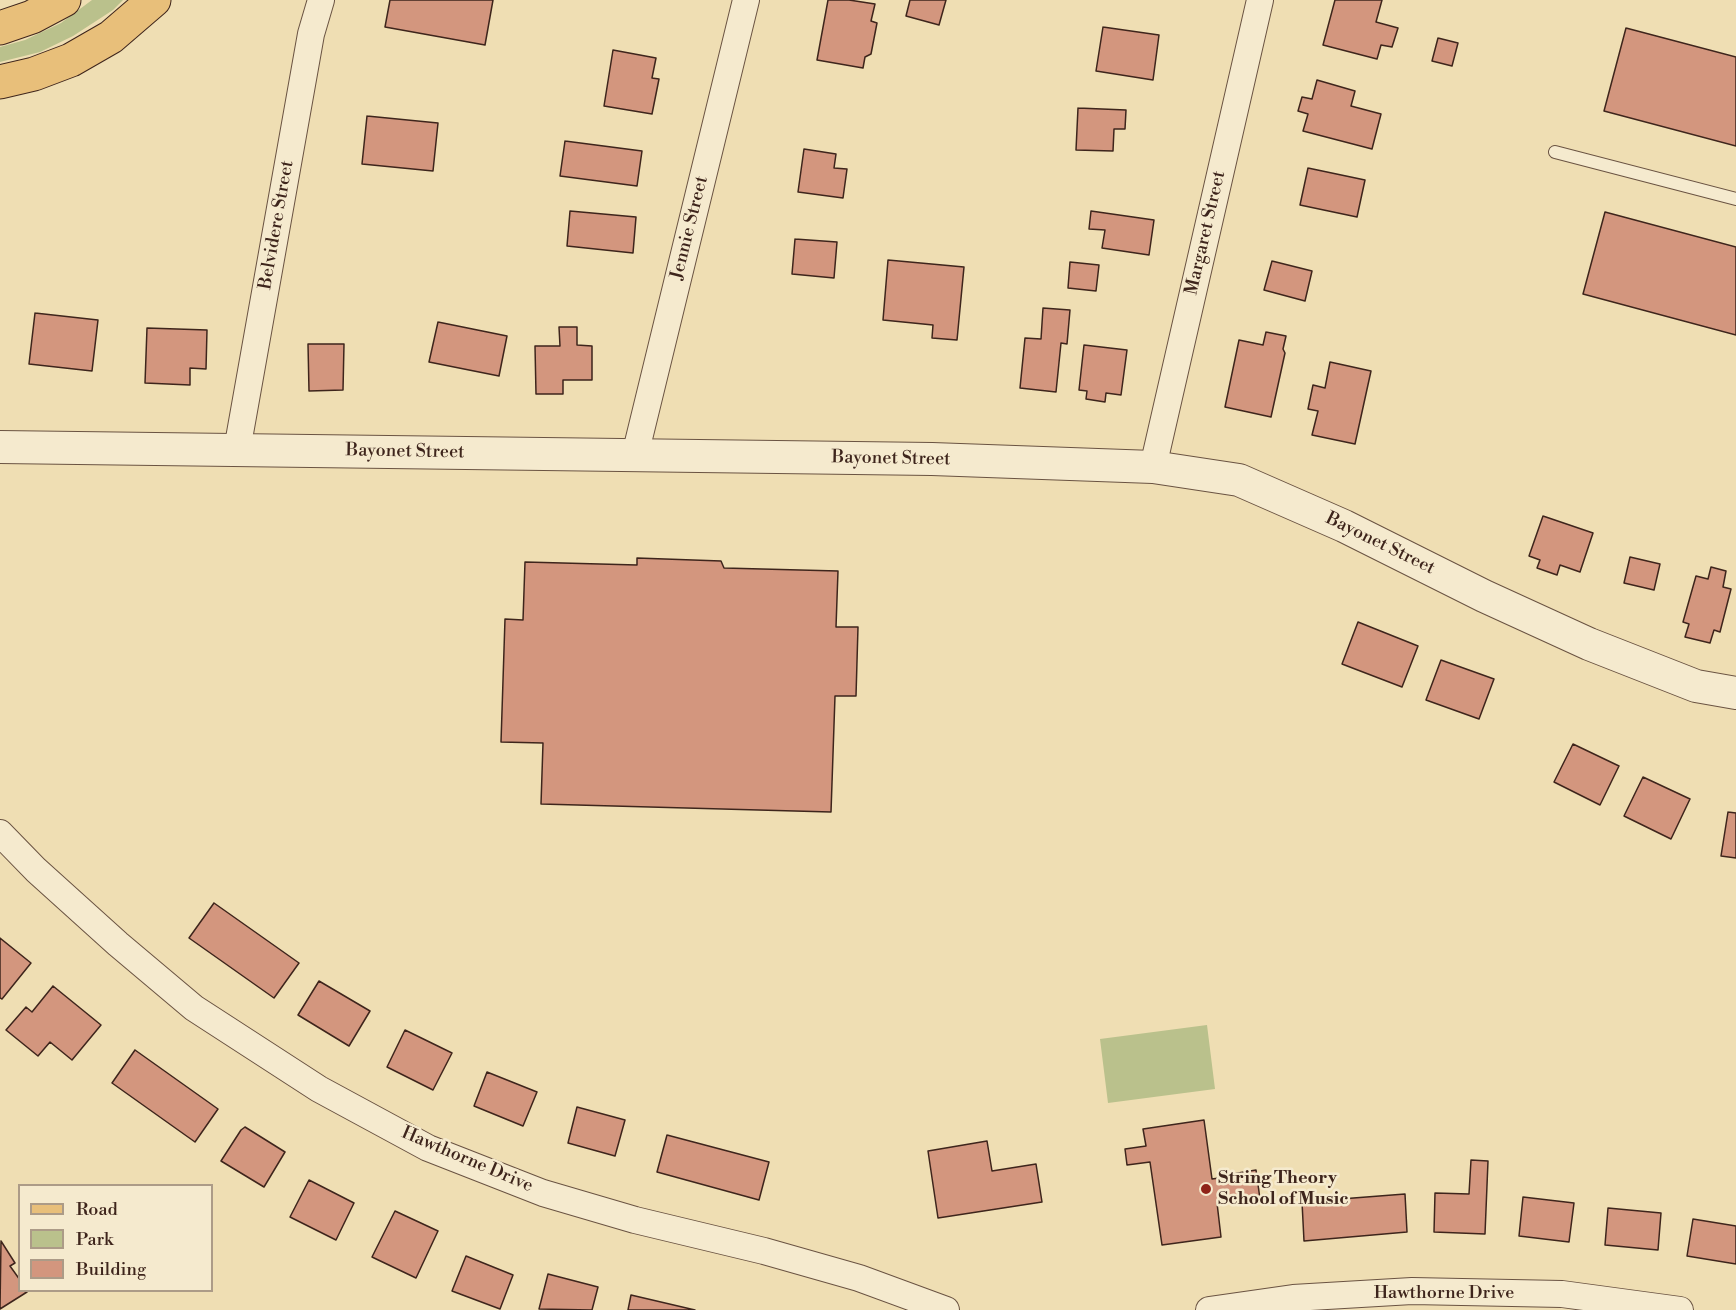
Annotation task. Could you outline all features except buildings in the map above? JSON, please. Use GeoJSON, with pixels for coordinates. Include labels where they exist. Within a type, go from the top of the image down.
{"type":"FeatureCollection","features":[{"type":"Feature","properties":{"kind":"main road"},"geometry":{"type":"LineString","coordinates":[[0,28],[32,17],[64,0]]}},
{"type":"Feature","properties":{"kind":"main road"},"geometry":{"type":"LineString","coordinates":[[0,82],[34,75],[71,60],[111,37],[154,0]]}},
{"type":"Feature","properties":{"kind":"street","name":"Belvidere Street"},"geometry":{"type":"LineString","coordinates":[[237,450],[311,34],[321,0]]}},
{"type":"Feature","properties":{"kind":"street","name":"Jennie Street"},"geometry":{"type":"LineString","coordinates":[[635,455],[746,0]]}},
{"type":"Feature","properties":{"kind":"street","name":"Margaret Street"},"geometry":{"type":"LineString","coordinates":[[1153,467],[1260,0]]}},
{"type":"Feature","properties":{"kind":"street","name":"Bayonet Street"},"geometry":{"type":"LineString","coordinates":[[0,447],[932,459],[1153,467],[1239,480],[1344,526],[1484,596],[1589,644],[1696,686],[1736,693]]}},
{"type":"Feature","properties":{"kind":"street","name":"Hawthorne Drive"},"geometry":{"type":"LineString","coordinates":[[0,833],[36,870],[118,945],[194,1008],[320,1089],[428,1148],[543,1193],[635,1220],[764,1251],[859,1278],[946,1310]]}},
{"type":"Feature","properties":{"kind":"street","name":"Hawthorne Drive"},"geometry":{"type":"LineString","coordinates":[[1209,1310],[1293,1298],[1412,1291],[1562,1294],[1680,1310]]}},
{"type":"Feature","properties":{"kind":"lane"},"geometry":{"type":"LineString","coordinates":[[1555,152],[1736,199]]}},
{"type":"Feature","properties":{"kind":"green space"},"geometry":{"type":"Polygon","coordinates":[[[92,0],[123,0],[113,10],[73,36],[40,52],[0,62],[0,47],[25,40],[61,23],[92,0]]]}},
{"type":"Feature","properties":{"kind":"green space"},"geometry":{"type":"Polygon","coordinates":[[[1207,1025],[1215,1089],[1108,1103],[1100,1039],[1207,1025]]]}},
{"type":"Feature","properties":{"kind":"place","name":"String Theory School of Music"},"geometry":{"type":"Point","coordinates":[1206,1189]}}]}
